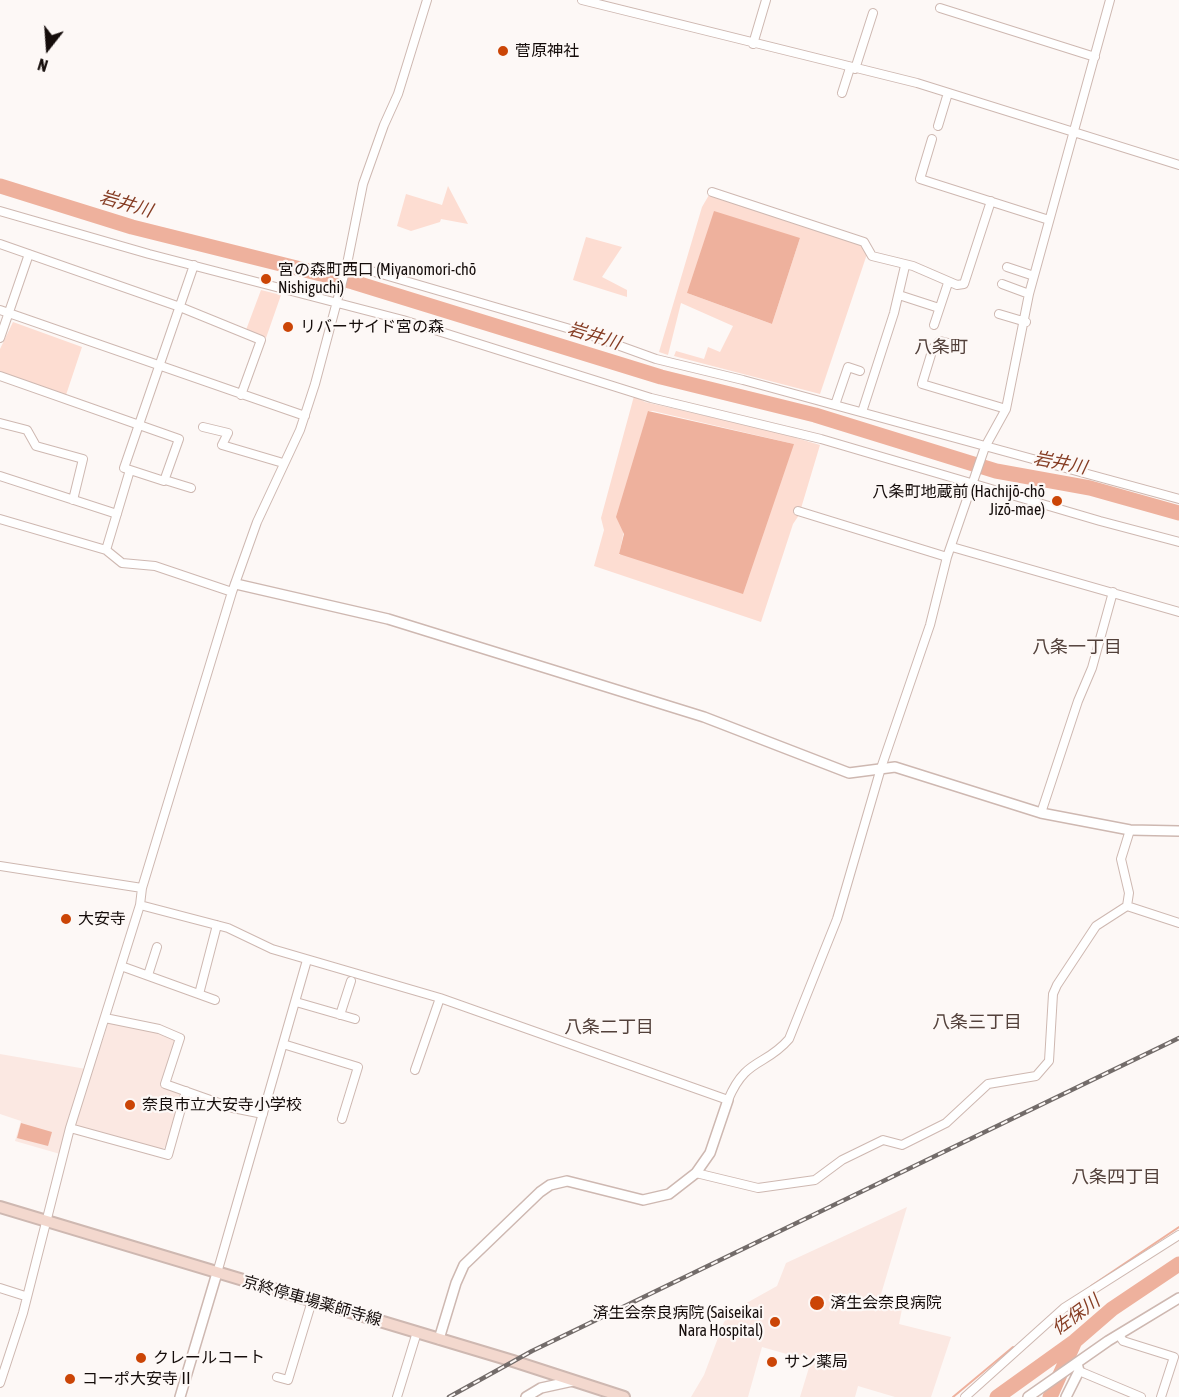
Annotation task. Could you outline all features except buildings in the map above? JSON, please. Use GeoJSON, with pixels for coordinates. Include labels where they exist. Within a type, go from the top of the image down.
{"type":"FeatureCollection","features":[{"type":"Feature","properties":{"kind":"main road","name":"京終停車場薬師寺線"},"geometry":{"type":"LineString","coordinates":[[0,1207],[440,1339],[624,1397]]}},
{"type":"Feature","properties":{"kind":"street"},"geometry":{"type":"LineString","coordinates":[[0,1383],[23,1312],[70,1128],[140,905],[142,888],[234,588],[257,522],[305,416],[338,299],[368,167],[398,94],[427,0]]}},
{"type":"Feature","properties":{"kind":"street"},"geometry":{"type":"LineString","coordinates":[[582,0],[603,3],[753,44],[948,93],[1179,165]]}},
{"type":"Feature","properties":{"kind":"street"},"geometry":{"type":"LineString","coordinates":[[753,44],[766,0]]}},
{"type":"Feature","properties":{"kind":"street"},"geometry":{"type":"LineString","coordinates":[[440,1339],[456,1283],[464,1265],[550,1185],[575,1181],[635,1199],[651,1200],[669,1194],[696,1173],[710,1153],[734,1087],[748,1067],[781,1048],[799,1018],[836,923],[881,768],[930,625],[947,557],[984,449],[1006,409],[1026,322],[1029,294],[1110,0]]}},
{"type":"Feature","properties":{"kind":"street"},"geometry":{"type":"LineString","coordinates":[[940,8],[1095,57]]}},
{"type":"Feature","properties":{"kind":"street"},"geometry":{"type":"LineString","coordinates":[[842,93],[873,13]]}},
{"type":"Feature","properties":{"kind":"street"},"geometry":{"type":"LineString","coordinates":[[938,126],[948,93]]}},
{"type":"Feature","properties":{"kind":"street"},"geometry":{"type":"LineString","coordinates":[[932,139],[920,179],[1049,220]]}},
{"type":"Feature","properties":{"kind":"street"},"geometry":{"type":"LineString","coordinates":[[712,192],[864,242],[872,256],[926,270],[948,283],[964,284],[991,201]]}},
{"type":"Feature","properties":{"kind":"street"},"geometry":{"type":"LineString","coordinates":[[0,211],[194,265],[338,299],[651,398],[821,439],[974,480],[1179,542]]}},
{"type":"Feature","properties":{"kind":"street"},"geometry":{"type":"LineString","coordinates":[[0,244],[180,307],[261,340],[241,394]]}},
{"type":"Feature","properties":{"kind":"street"},"geometry":{"type":"LineString","coordinates":[[0,338],[29,254]]}},
{"type":"Feature","properties":{"kind":"street"},"geometry":{"type":"LineString","coordinates":[[190,488],[124,468],[194,265]]}},
{"type":"Feature","properties":{"kind":"street"},"geometry":{"type":"LineString","coordinates":[[346,266],[584,333],[656,359],[862,412],[984,449],[1179,499]]}},
{"type":"Feature","properties":{"kind":"street"},"geometry":{"type":"LineString","coordinates":[[862,412],[905,266]]}},
{"type":"Feature","properties":{"kind":"street"},"geometry":{"type":"LineString","coordinates":[[1007,267],[1034,276]]}},
{"type":"Feature","properties":{"kind":"street"},"geometry":{"type":"LineString","coordinates":[[934,325],[948,283]]}},
{"type":"Feature","properties":{"kind":"street"},"geometry":{"type":"LineString","coordinates":[[1002,284],[1029,294]]}},
{"type":"Feature","properties":{"kind":"street"},"geometry":{"type":"LineString","coordinates":[[898,295],[939,308]]}},
{"type":"Feature","properties":{"kind":"street"},"geometry":{"type":"LineString","coordinates":[[0,310],[305,416]]}},
{"type":"Feature","properties":{"kind":"street"},"geometry":{"type":"LineString","coordinates":[[999,315],[1026,322]]}},
{"type":"Feature","properties":{"kind":"street"},"geometry":{"type":"LineString","coordinates":[[948,343],[940,341],[933,348],[922,384],[1006,409]]}},
{"type":"Feature","properties":{"kind":"street"},"geometry":{"type":"LineString","coordinates":[[835,405],[848,367],[860,371]]}},
{"type":"Feature","properties":{"kind":"street"},"geometry":{"type":"LineString","coordinates":[[0,376],[179,439],[165,480]]}},
{"type":"Feature","properties":{"kind":"street"},"geometry":{"type":"LineString","coordinates":[[0,433],[2,423],[27,430],[36,446],[83,459],[73,500]]}},
{"type":"Feature","properties":{"kind":"street"},"geometry":{"type":"LineString","coordinates":[[203,427],[228,434],[222,445],[283,463]]}},
{"type":"Feature","properties":{"kind":"street"},"geometry":{"type":"LineString","coordinates":[[106,550],[130,470]]}},
{"type":"Feature","properties":{"kind":"street"},"geometry":{"type":"LineString","coordinates":[[0,477],[117,514]]}},
{"type":"Feature","properties":{"kind":"street"},"geometry":{"type":"LineString","coordinates":[[798,511],[947,557]]}},
{"type":"Feature","properties":{"kind":"street"},"geometry":{"type":"LineString","coordinates":[[0,519],[106,550],[122,563],[155,566],[234,588],[388,619],[704,717],[849,773],[895,767],[1041,813],[1130,830],[1179,831]]}},
{"type":"Feature","properties":{"kind":"street"},"geometry":{"type":"LineString","coordinates":[[952,547],[1179,612]]}},
{"type":"Feature","properties":{"kind":"street"},"geometry":{"type":"LineString","coordinates":[[1041,813],[1078,701],[1092,668],[1113,592]]}},
{"type":"Feature","properties":{"kind":"street"},"geometry":{"type":"LineString","coordinates":[[696,1173],[758,1188],[814,1180],[842,1160],[883,1140],[902,1145],[946,1123],[988,1084],[1036,1076],[1049,1061],[1053,994],[1057,985],[1096,926],[1127,906],[1129,893],[1121,859],[1130,830]]}},
{"type":"Feature","properties":{"kind":"street"},"geometry":{"type":"LineString","coordinates":[[0,866],[142,888]]}},
{"type":"Feature","properties":{"kind":"street"},"geometry":{"type":"LineString","coordinates":[[140,905],[217,925],[253,942],[307,960],[316,960],[440,998],[728,1100]]}},
{"type":"Feature","properties":{"kind":"street"},"geometry":{"type":"LineString","coordinates":[[1127,906],[1179,923]]}},
{"type":"Feature","properties":{"kind":"street"},"geometry":{"type":"LineString","coordinates":[[199,994],[217,925]]}},
{"type":"Feature","properties":{"kind":"street"},"geometry":{"type":"LineString","coordinates":[[148,975],[157,947]]}},
{"type":"Feature","properties":{"kind":"street"},"geometry":{"type":"LineString","coordinates":[[180,1397],[307,960]]}},
{"type":"Feature","properties":{"kind":"street"},"geometry":{"type":"LineString","coordinates":[[121,966],[215,1000]]}},
{"type":"Feature","properties":{"kind":"street"},"geometry":{"type":"LineString","coordinates":[[340,1015],[351,981]]}},
{"type":"Feature","properties":{"kind":"street"},"geometry":{"type":"LineString","coordinates":[[415,1070],[440,998]]}},
{"type":"Feature","properties":{"kind":"street"},"geometry":{"type":"LineString","coordinates":[[296,1002],[355,1019]]}},
{"type":"Feature","properties":{"kind":"street"},"geometry":{"type":"LineString","coordinates":[[105,1017],[159,1029],[180,1038],[165,1084],[233,1108],[263,1114]]}},
{"type":"Feature","properties":{"kind":"street"},"geometry":{"type":"LineString","coordinates":[[283,1044],[358,1067],[342,1119]]}},
{"type":"Feature","properties":{"kind":"street"},"geometry":{"type":"LineString","coordinates":[[70,1128],[168,1155],[186,1091]]}},
{"type":"Feature","properties":{"kind":"street"},"geometry":{"type":"LineString","coordinates":[[965,1397],[1064,1308],[1179,1235]]}},
{"type":"Feature","properties":{"kind":"street"},"geometry":{"type":"LineString","coordinates":[[0,1288],[26,1296]]}},
{"type":"Feature","properties":{"kind":"street"},"geometry":{"type":"LineString","coordinates":[[1028,1397],[1078,1367],[1119,1335],[1179,1298]]}},
{"type":"Feature","properties":{"kind":"street"},"geometry":{"type":"LineString","coordinates":[[277,1377],[288,1380],[312,1301]]}},
{"type":"Feature","properties":{"kind":"street"},"geometry":{"type":"LineString","coordinates":[[398,1397],[417,1332]]}},
{"type":"Feature","properties":{"kind":"street"},"geometry":{"type":"LineString","coordinates":[[1119,1335],[1123,1341],[1174,1358],[1161,1397]]}},
{"type":"Feature","properties":{"kind":"street"},"geometry":{"type":"LineString","coordinates":[[1066,1397],[1078,1367]]}},
{"type":"Feature","properties":{"kind":"street"},"geometry":{"type":"LineString","coordinates":[[1078,1367],[1141,1397]]}},
{"type":"Feature","properties":{"kind":"street"},"geometry":{"type":"LineString","coordinates":[[526,1397],[541,1388],[573,1382]]}},
{"type":"Feature","properties":{"kind":"shaded area"},"geometry":{"type":"Polygon","coordinates":[[[448,186],[468,224],[441,219],[440,222],[411,231],[397,226],[406,194],[442,205],[448,186]]]}},
{"type":"Feature","properties":{"kind":"shaded area"},"geometry":{"type":"Polygon","coordinates":[[[709,195],[862,244],[867,254],[820,394],[674,356],[676,351],[704,359],[708,347],[720,352],[733,326],[681,303],[668,355],[659,352],[702,207],[709,195]],[[800,238],[687,293],[772,324],[800,238]]]}},
{"type":"Feature","properties":{"kind":"shaded area"},"geometry":{"type":"Polygon","coordinates":[[[714,211],[800,238],[772,324],[687,293],[714,211]]]}},
{"type":"Feature","properties":{"kind":"shaded area"},"geometry":{"type":"Polygon","coordinates":[[[586,237],[622,247],[602,277],[627,290],[627,297],[573,280],[586,237]]]}},
{"type":"Feature","properties":{"kind":"shaded area"},"geometry":{"type":"Polygon","coordinates":[[[261,290],[281,295],[266,338],[246,330],[261,290]]]}},
{"type":"Feature","properties":{"kind":"shaded area"},"geometry":{"type":"Polygon","coordinates":[[[13,322],[82,347],[66,395],[0,372],[0,349],[13,322]]]}},
{"type":"Feature","properties":{"kind":"shaded area"},"geometry":{"type":"Polygon","coordinates":[[[634,396],[645,402],[773,431],[820,445],[799,515],[793,524],[761,622],[594,566],[604,530],[601,518],[634,396]],[[649,411],[619,555],[794,444],[649,411]]]}},
{"type":"Feature","properties":{"kind":"shaded area"},"geometry":{"type":"Polygon","coordinates":[[[648,411],[794,444],[743,594],[619,554],[624,534],[616,517],[648,411]]]}},
{"type":"Feature","properties":{"kind":"shaded area"},"geometry":{"type":"Polygon","coordinates":[[[114,1020],[173,1037],[175,1041],[161,1085],[178,1091],[182,1095],[169,1144],[161,1150],[74,1125],[108,1024],[114,1020]]]}},
{"type":"Feature","properties":{"kind":"shaded area"},"geometry":{"type":"Polygon","coordinates":[[[0,1054],[86,1069],[60,1154],[15,1141],[21,1121],[0,1114],[0,1054]]]}},
{"type":"Feature","properties":{"kind":"shaded area"},"geometry":{"type":"Polygon","coordinates":[[[21,1123],[52,1132],[48,1146],[17,1138],[21,1123]]]}},
{"type":"Feature","properties":{"kind":"shaded area","name":"済生会奈良病院"},"geometry":{"type":"Polygon","coordinates":[[[907,1207],[879,1301],[902,1309],[899,1324],[951,1337],[931,1397],[895,1397],[858,1386],[855,1397],[800,1397],[811,1361],[762,1347],[748,1397],[691,1397],[704,1375],[724,1322],[734,1310],[777,1286],[786,1263],[907,1207]]]}},
{"type":"Feature","properties":{"kind":"waterway","name":"岩井川"},"geometry":{"type":"LineString","coordinates":[[0,186],[132,227],[353,282],[661,377],[815,415],[996,471],[1090,488],[1179,513]]}},
{"type":"Feature","properties":{"kind":"waterway"},"geometry":{"type":"LineString","coordinates":[[1091,1286],[1179,1227]]}},
{"type":"Feature","properties":{"kind":"waterway","name":"佐保川"},"geometry":{"type":"LineString","coordinates":[[997,1397],[1075,1341],[1112,1309],[1179,1264]]}},
{"type":"Feature","properties":{"kind":"waterway"},"geometry":{"type":"LineString","coordinates":[[1050,1397],[1075,1341]]}},
{"type":"Feature","properties":{"kind":"waterway"},"geometry":{"type":"LineString","coordinates":[[953,1397],[1013,1347]]}},
{"type":"Feature","properties":{"kind":"railway"},"geometry":{"type":"LineString","coordinates":[[449,1397],[532,1351],[1179,1038]]}},
{"type":"Feature","properties":{"kind":"place","name":"菅原神社"},"geometry":{"type":"Point","coordinates":[503,51]}},
{"type":"Feature","properties":{"kind":"place","name":"宮の森町西口 (Miyanomori-chō Nishiguchi)"},"geometry":{"type":"Point","coordinates":[266,279]}},
{"type":"Feature","properties":{"kind":"place","name":"リバーサイド宮の森"},"geometry":{"type":"Point","coordinates":[288,327]}},
{"type":"Feature","properties":{"kind":"place","name":"八条町地蔵前 (Hachijō-chō Jizō-mae)"},"geometry":{"type":"Point","coordinates":[1057,501]}},
{"type":"Feature","properties":{"kind":"place","name":"大安寺"},"geometry":{"type":"Point","coordinates":[66,919]}},
{"type":"Feature","properties":{"kind":"place","name":"奈良市立大安寺小学校"},"geometry":{"type":"Point","coordinates":[130,1105]}},
{"type":"Feature","properties":{"kind":"place","name":"済生会奈良病院"},"geometry":{"type":"Point","coordinates":[817,1303]}},
{"type":"Feature","properties":{"kind":"place","name":"済生会奈良病院 (Saiseikai Nara Hospital)"},"geometry":{"type":"Point","coordinates":[775,1322]}},
{"type":"Feature","properties":{"kind":"place","name":"クレールコート"},"geometry":{"type":"Point","coordinates":[141,1358]}},
{"type":"Feature","properties":{"kind":"place","name":"サン薬局"},"geometry":{"type":"Point","coordinates":[772,1362]}},
{"type":"Feature","properties":{"kind":"place","name":"コーポ大安寺Ⅱ"},"geometry":{"type":"Point","coordinates":[70,1379]}},
{"type":"Feature","properties":{"kind":"district","name":"八条町"},"geometry":{"type":"Point","coordinates":[941,347]}},
{"type":"Feature","properties":{"kind":"district","name":"八条一丁目"},"geometry":{"type":"Point","coordinates":[1077,647]}},
{"type":"Feature","properties":{"kind":"district","name":"八条三丁目"},"geometry":{"type":"Point","coordinates":[977,1022]}},
{"type":"Feature","properties":{"kind":"district","name":"八条二丁目"},"geometry":{"type":"Point","coordinates":[609,1027]}},
{"type":"Feature","properties":{"kind":"district","name":"八条四丁目"},"geometry":{"type":"Point","coordinates":[1116,1177]}}]}
